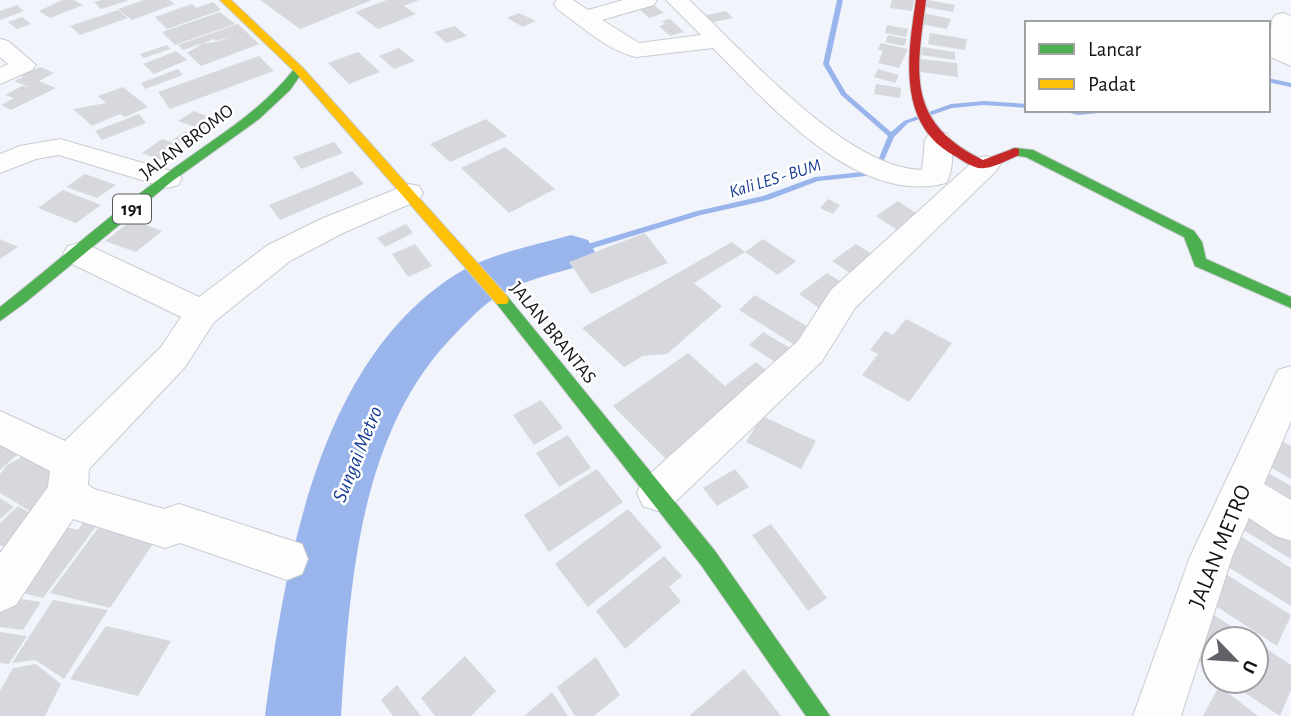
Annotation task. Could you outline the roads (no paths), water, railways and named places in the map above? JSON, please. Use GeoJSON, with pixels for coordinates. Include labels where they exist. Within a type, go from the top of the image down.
{"type":"FeatureCollection","features":[{"type":"Feature","properties":{"kind":"main road","name":"JALAN BRANTAS"},"geometry":{"type":"LineString","coordinates":[[225,0],[299,70],[506,304],[708,558],[819,716]]}},
{"type":"Feature","properties":{"kind":"main road"},"geometry":{"type":"LineString","coordinates":[[920,0],[912,75],[929,121],[977,164],[986,165],[1012,152],[1029,153],[1189,234],[1195,242],[1200,262],[1291,303]]}},
{"type":"Feature","properties":{"kind":"main road","name":"191"},"geometry":{"type":"LineString","coordinates":[[267,107],[290,86],[299,70]]}},
{"type":"Feature","properties":{"kind":"main road","name":"191"},"geometry":{"type":"LineString","coordinates":[[267,107],[298,103],[342,120]]}},
{"type":"Feature","properties":{"kind":"main road","name":"JALAN BROMO"},"geometry":{"type":"LineString","coordinates":[[0,316],[168,179],[267,107]]}},
{"type":"Feature","properties":{"kind":"street"},"geometry":{"type":"LineString","coordinates":[[584,18],[646,0]]}},
{"type":"Feature","properties":{"kind":"street"},"geometry":{"type":"LineString","coordinates":[[680,1],[816,131],[857,160],[909,178],[928,180],[936,177],[929,121]]}},
{"type":"Feature","properties":{"kind":"street"},"geometry":{"type":"LineString","coordinates":[[565,4],[620,43],[636,50],[719,40]]}},
{"type":"Feature","properties":{"kind":"street"},"geometry":{"type":"LineString","coordinates":[[1287,20],[1278,53],[1291,59]]}},
{"type":"Feature","properties":{"kind":"street"},"geometry":{"type":"LineString","coordinates":[[0,46],[24,65],[0,77]]}},
{"type":"Feature","properties":{"kind":"street"},"geometry":{"type":"LineString","coordinates":[[0,164],[30,152],[60,147],[168,179]]}},
{"type":"Feature","properties":{"kind":"street"},"geometry":{"type":"LineString","coordinates":[[657,494],[810,351],[843,299],[986,165]]}},
{"type":"Feature","properties":{"kind":"street"},"geometry":{"type":"LineString","coordinates":[[0,590],[69,478],[173,357],[202,313],[279,253],[332,226],[409,193]]}},
{"type":"Feature","properties":{"kind":"street"},"geometry":{"type":"LineString","coordinates":[[79,254],[202,313]]}},
{"type":"Feature","properties":{"kind":"street","name":"JALAN METRO"},"geometry":{"type":"LineString","coordinates":[[1157,716],[1211,557],[1291,380]]}},
{"type":"Feature","properties":{"kind":"street"},"geometry":{"type":"LineString","coordinates":[[0,426],[69,478],[83,504],[166,529],[180,523],[287,559]]}},
{"type":"Feature","properties":{"kind":"street"},"geometry":{"type":"LineString","coordinates":[[1241,491],[1291,522]]}},
{"type":"Feature","properties":{"kind":"waterway","name":"Kali LES - BUM"},"geometry":{"type":"LineString","coordinates":[[840,0],[826,64],[843,94],[891,136]]}},
{"type":"Feature","properties":{"kind":"waterway"},"geometry":{"type":"LineString","coordinates":[[1270,80],[1291,85]]}},
{"type":"Feature","properties":{"kind":"waterway"},"geometry":{"type":"LineString","coordinates":[[891,136],[906,122],[951,106],[984,103],[1025,106]]}},
{"type":"Feature","properties":{"kind":"waterway"},"geometry":{"type":"LineString","coordinates":[[1072,112],[1089,112]]}},
{"type":"Feature","properties":{"kind":"waterway","name":"Kali LES - BUM"},"geometry":{"type":"LineString","coordinates":[[571,252],[700,213],[765,198],[817,179],[864,174],[882,159],[891,136]]}},
{"type":"Feature","properties":{"kind":"waterway","name":"Sungai Metro"},"geometry":{"type":"LineString","coordinates":[[303,716],[316,602],[341,487],[361,432],[387,381],[421,335],[475,286],[515,268],[571,252]]}}]}
